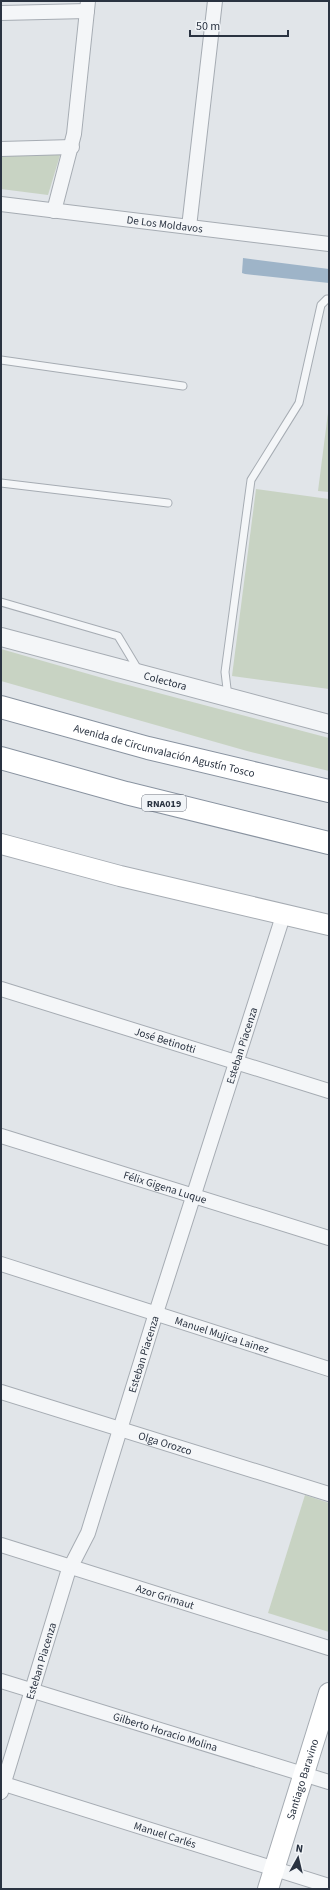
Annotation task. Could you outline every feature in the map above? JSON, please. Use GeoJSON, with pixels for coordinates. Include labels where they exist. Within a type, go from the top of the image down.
{"type":"FeatureCollection","features":[{"type":"Feature","properties":{"kind":"highway","name":"Avenida de Circunvalación Agustín Tosco"},"geometry":{"type":"LineString","coordinates":[[1,707],[148,748],[329,791]]}},
{"type":"Feature","properties":{"kind":"highway","name":"RNA019"},"geometry":{"type":"LineString","coordinates":[[1,758],[156,801],[329,842]]}},
{"type":"Feature","properties":{"kind":"main road"},"geometry":{"type":"LineString","coordinates":[[1,844],[127,878],[329,926]]}},
{"type":"Feature","properties":{"kind":"main road","name":"Santiago Baravino"},"geometry":{"type":"LineString","coordinates":[[268,1889],[329,1693]]}},
{"type":"Feature","properties":{"kind":"street"},"geometry":{"type":"LineString","coordinates":[[189,227],[215,1]]}},
{"type":"Feature","properties":{"kind":"street"},"geometry":{"type":"LineString","coordinates":[[1,13],[87,6],[72,147],[54,211]]}},
{"type":"Feature","properties":{"kind":"street"},"geometry":{"type":"LineString","coordinates":[[1,149],[72,147]]}},
{"type":"Feature","properties":{"kind":"street","name":"De Los Moldavos"},"geometry":{"type":"LineString","coordinates":[[1,204],[329,244]]}},
{"type":"Feature","properties":{"kind":"street","name":"Colectora"},"geometry":{"type":"LineString","coordinates":[[1,637],[329,724]]}},
{"type":"Feature","properties":{"kind":"street","name":"Esteban Piacenza"},"geometry":{"type":"LineString","coordinates":[[2,1786],[70,1566],[88,1533],[156,1313],[283,916]]}},
{"type":"Feature","properties":{"kind":"street","name":"José Betinotti"},"geometry":{"type":"LineString","coordinates":[[1,989],[329,1091]]}},
{"type":"Feature","properties":{"kind":"street","name":"Félix Gigena Luque"},"geometry":{"type":"LineString","coordinates":[[1,1136],[329,1238]]}},
{"type":"Feature","properties":{"kind":"street","name":"Manuel Mujica Lainez"},"geometry":{"type":"LineString","coordinates":[[1,1264],[329,1369]]}},
{"type":"Feature","properties":{"kind":"street","name":"Olga Orozco"},"geometry":{"type":"LineString","coordinates":[[1,1392],[329,1494]]}},
{"type":"Feature","properties":{"kind":"street","name":"Azor Grimaut"},"geometry":{"type":"LineString","coordinates":[[1,1545],[329,1648]]}},
{"type":"Feature","properties":{"kind":"street","name":"Gilberto Horacio Molina"},"geometry":{"type":"LineString","coordinates":[[1,1681],[329,1782]]}},
{"type":"Feature","properties":{"kind":"street","name":"Manuel Carlés"},"geometry":{"type":"LineString","coordinates":[[2,1786],[329,1886]]}},
{"type":"Feature","properties":{"kind":"lane"},"geometry":{"type":"LineString","coordinates":[[228,697],[224,672],[251,480],[300,403],[321,305],[329,299]]}},
{"type":"Feature","properties":{"kind":"lane"},"geometry":{"type":"LineString","coordinates":[[1,360],[183,386]]}},
{"type":"Feature","properties":{"kind":"lane"},"geometry":{"type":"LineString","coordinates":[[1,483],[168,503]]}},
{"type":"Feature","properties":{"kind":"lane"},"geometry":{"type":"LineString","coordinates":[[1,602],[118,636],[141,674]]}},
{"type":"Feature","properties":{"kind":"green space"},"geometry":{"type":"Polygon","coordinates":[[[61,152],[48,195],[1,189],[1,153],[61,152]]]}},
{"type":"Feature","properties":{"kind":"green space"},"geometry":{"type":"Polygon","coordinates":[[[329,405],[329,492],[318,491],[329,405]]]}},
{"type":"Feature","properties":{"kind":"green space"},"geometry":{"type":"Polygon","coordinates":[[[256,489],[329,499],[329,689],[232,676],[256,489]]]}},
{"type":"Feature","properties":{"kind":"green space"},"geometry":{"type":"Polygon","coordinates":[[[1,649],[113,681],[329,738],[329,771],[247,751],[1,681],[1,649]]]}},
{"type":"Feature","properties":{"kind":"green space"},"geometry":{"type":"Polygon","coordinates":[[[305,1495],[329,1503],[329,1632],[268,1613],[305,1495]]]}},
{"type":"Feature","properties":{"kind":"water"},"geometry":{"type":"Polygon","coordinates":[[[243,258],[329,269],[329,283],[245,274],[242,273],[243,258]]]}}]}
